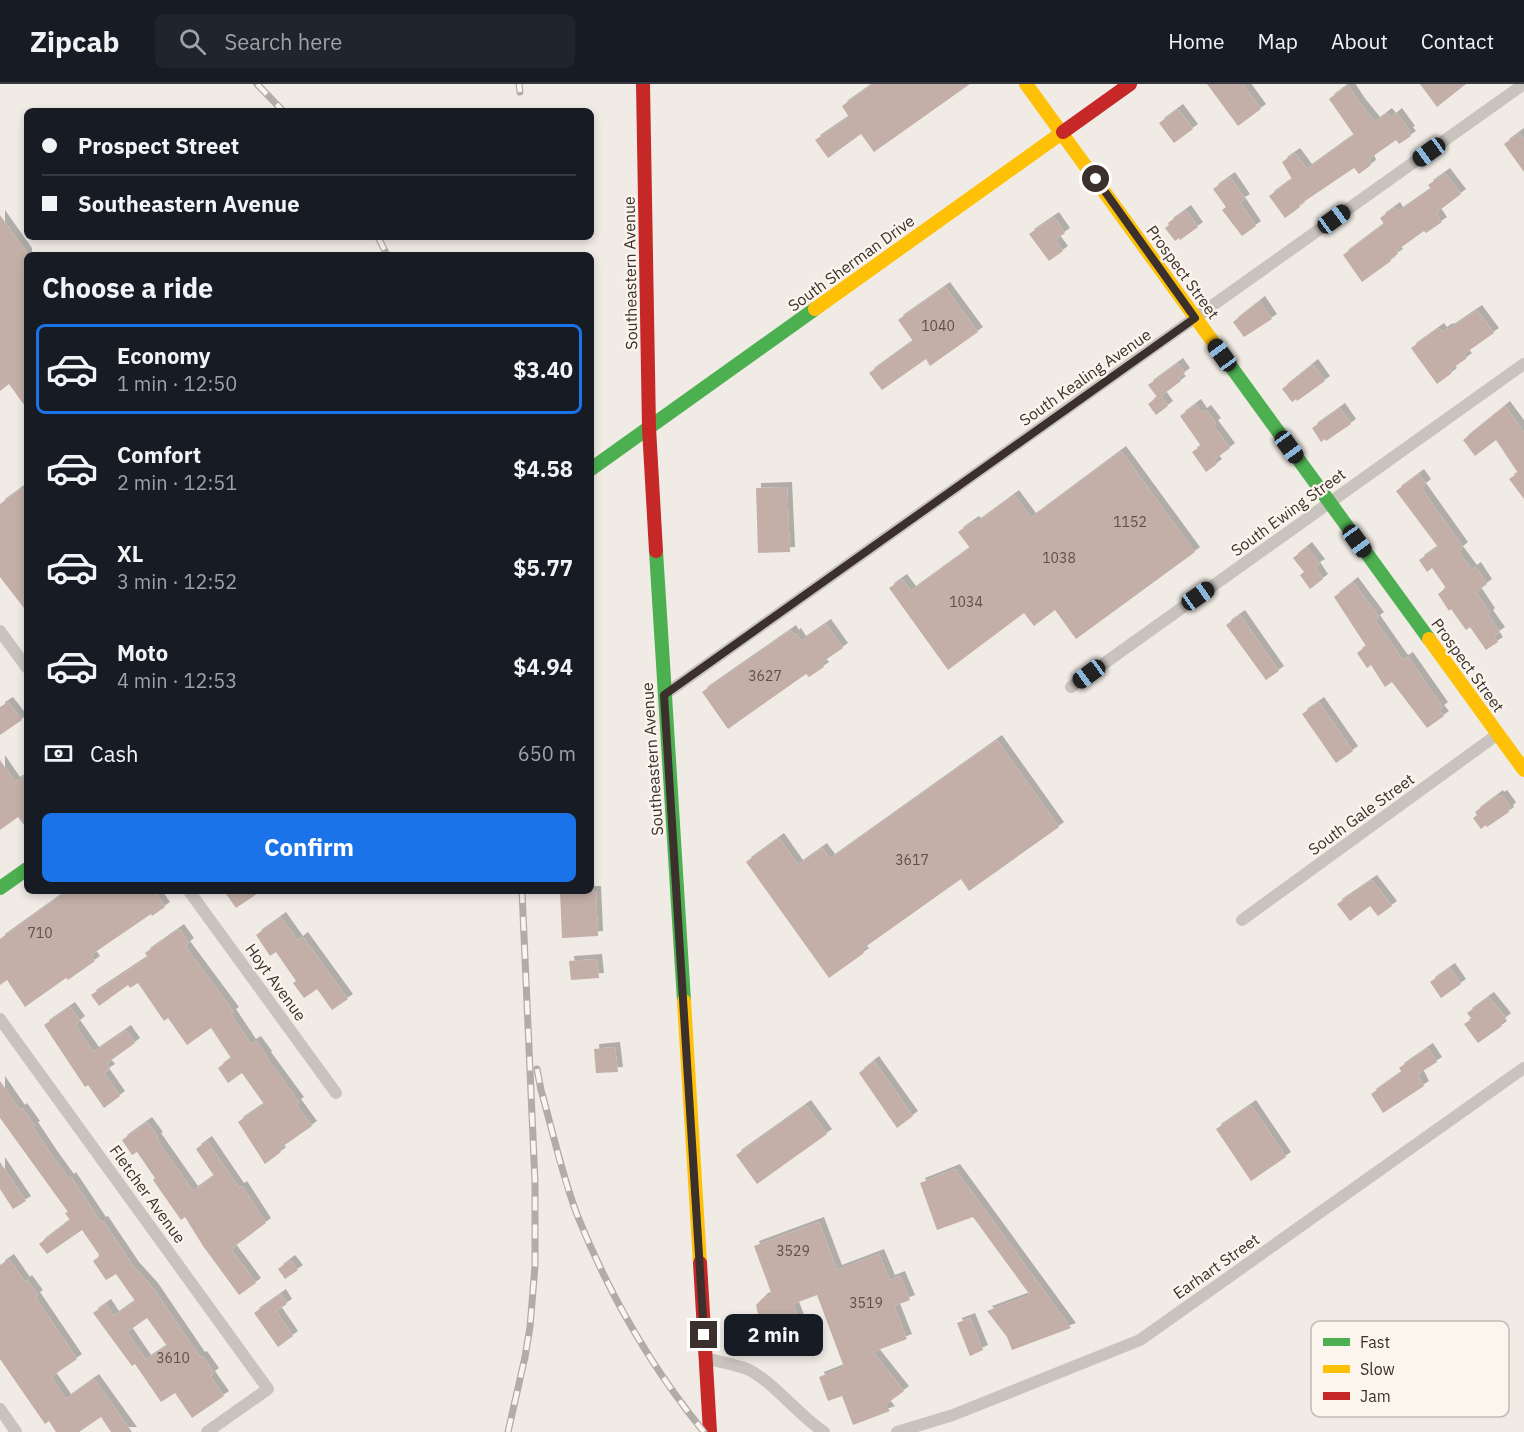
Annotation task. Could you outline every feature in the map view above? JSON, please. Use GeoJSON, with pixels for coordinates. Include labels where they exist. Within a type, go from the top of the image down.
{"type":"FeatureCollection","features":[{"type":"Feature","properties":{"kind":"main road","name":"Southeastern Avenue"},"geometry":{"type":"LineString","coordinates":[[643,84],[649,428],[710,1432]]}},
{"type":"Feature","properties":{"kind":"main road","name":"Prospect Street"},"geometry":{"type":"LineString","coordinates":[[1026,84],[1524,770]]}},
{"type":"Feature","properties":{"kind":"main road","name":"South Sherman Drive"},"geometry":{"type":"LineString","coordinates":[[594,467],[1130,84]]}},
{"type":"Feature","properties":{"kind":"main road"},"geometry":{"type":"LineString","coordinates":[[0,888],[24,871]]}},
{"type":"Feature","properties":{"kind":"street","name":"South Kealing Avenue"},"geometry":{"type":"LineString","coordinates":[[664,695],[1524,84]]}},
{"type":"Feature","properties":{"kind":"street","name":"South Ewing Street"},"geometry":{"type":"LineString","coordinates":[[1071,687],[1329,502],[1523,368]]}},
{"type":"Feature","properties":{"kind":"street"},"geometry":{"type":"LineString","coordinates":[[0,631],[24,664]]}},
{"type":"Feature","properties":{"kind":"street","name":"South Gale Street"},"geometry":{"type":"LineString","coordinates":[[1242,920],[1498,734]]}},
{"type":"Feature","properties":{"kind":"street","name":"Hoyt Avenue"},"geometry":{"type":"LineString","coordinates":[[191,894],[336,1092]]}},
{"type":"Feature","properties":{"kind":"street","name":"Fletcher Avenue"},"geometry":{"type":"LineString","coordinates":[[0,1019],[268,1389],[207,1432]]}},
{"type":"Feature","properties":{"kind":"street","name":"Earhart Street"},"geometry":{"type":"LineString","coordinates":[[897,1432],[973,1407],[1140,1340],[1524,1068]]}},
{"type":"Feature","properties":{"kind":"street"},"geometry":{"type":"LineString","coordinates":[[706,1358],[748,1369],[824,1432]]}},
{"type":"Feature","properties":{"kind":"street"},"geometry":{"type":"LineString","coordinates":[[0,1409],[16,1432]]}},
{"type":"Feature","properties":{"kind":"building"},"geometry":{"type":"Polygon","coordinates":[[[873,84],[970,84],[874,152],[861,134],[828,158],[815,140],[849,117],[842,106],[873,84]]]}},
{"type":"Feature","properties":{"kind":"building"},"geometry":{"type":"Polygon","coordinates":[[[1207,84],[1243,84],[1261,109],[1238,126],[1207,84]]]}},
{"type":"Feature","properties":{"kind":"building"},"geometry":{"type":"Polygon","coordinates":[[[1420,84],[1466,84],[1437,107],[1420,84]]]}},
{"type":"Feature","properties":{"kind":"building"},"geometry":{"type":"Polygon","coordinates":[[[1348,85],[1375,122],[1387,113],[1391,118],[1397,113],[1411,136],[1399,144],[1396,140],[1369,159],[1371,165],[1359,174],[1354,168],[1299,205],[1300,207],[1285,218],[1269,196],[1292,179],[1282,162],[1295,153],[1307,169],[1354,135],[1329,99],[1348,85]]]}},
{"type":"Feature","properties":{"kind":"building"},"geometry":{"type":"Polygon","coordinates":[[[1178,109],[1193,129],[1174,143],[1159,123],[1178,109]]]}},
{"type":"Feature","properties":{"kind":"building"},"geometry":{"type":"Polygon","coordinates":[[[1519,133],[1524,140],[1524,172],[1504,144],[1519,133]]]}},
{"type":"Feature","properties":{"kind":"building"},"geometry":{"type":"Polygon","coordinates":[[[1445,173],[1461,194],[1436,213],[1442,222],[1426,233],[1424,231],[1396,251],[1398,254],[1390,259],[1391,261],[1362,282],[1343,255],[1384,224],[1380,218],[1395,207],[1398,212],[1431,189],[1428,185],[1445,173]]]}},
{"type":"Feature","properties":{"kind":"building"},"geometry":{"type":"Polygon","coordinates":[[[1230,177],[1245,199],[1240,202],[1256,226],[1242,236],[1222,210],[1226,207],[1213,189],[1230,177]]]}},
{"type":"Feature","properties":{"kind":"building"},"geometry":{"type":"Polygon","coordinates":[[[1186,210],[1198,227],[1175,241],[1165,228],[1169,225],[1168,223],[1186,210]]]}},
{"type":"Feature","properties":{"kind":"building"},"geometry":{"type":"Polygon","coordinates":[[[0,215],[26,252],[24,252],[24,405],[9,384],[0,391],[0,215]]]}},
{"type":"Feature","properties":{"kind":"building"},"geometry":{"type":"Polygon","coordinates":[[[1054,217],[1065,233],[1055,240],[1063,251],[1049,261],[1029,234],[1054,217]]]}},
{"type":"Feature","properties":{"kind":"building"},"geometry":{"type":"Polygon","coordinates":[[[945,287],[978,332],[930,366],[926,359],[882,390],[869,373],[913,341],[898,320],[945,287]]]}},
{"type":"Feature","properties":{"kind":"building"},"geometry":{"type":"Polygon","coordinates":[[[1260,301],[1272,319],[1244,337],[1233,322],[1260,301]]]}},
{"type":"Feature","properties":{"kind":"building"},"geometry":{"type":"Polygon","coordinates":[[[1477,310],[1494,333],[1464,354],[1467,358],[1450,370],[1452,373],[1437,384],[1411,348],[1439,328],[1442,332],[1449,329],[1477,310]]]}},
{"type":"Feature","properties":{"kind":"building"},"geometry":{"type":"Polygon","coordinates":[[[1178,363],[1185,373],[1178,378],[1181,381],[1161,396],[1168,406],[1156,415],[1148,404],[1157,397],[1148,385],[1178,363]]]}},
{"type":"Feature","properties":{"kind":"building"},"geometry":{"type":"Polygon","coordinates":[[[1313,364],[1325,381],[1297,401],[1296,399],[1292,402],[1282,389],[1313,364]]]}},
{"type":"Feature","properties":{"kind":"building"},"geometry":{"type":"Polygon","coordinates":[[[1196,404],[1202,413],[1206,410],[1216,423],[1213,425],[1230,448],[1214,460],[1217,464],[1206,472],[1192,452],[1201,446],[1180,416],[1196,404]]]}},
{"type":"Feature","properties":{"kind":"building"},"geometry":{"type":"Polygon","coordinates":[[[1505,406],[1524,432],[1524,499],[1509,479],[1518,473],[1496,440],[1475,456],[1463,440],[1505,406]]]}},
{"type":"Feature","properties":{"kind":"building"},"geometry":{"type":"Polygon","coordinates":[[[1340,408],[1351,424],[1321,442],[1312,428],[1340,408]]]}},
{"type":"Feature","properties":{"kind":"building"},"geometry":{"type":"Polygon","coordinates":[[[1121,451],[1195,552],[1076,639],[1055,610],[1034,626],[1024,613],[948,670],[889,588],[902,579],[911,591],[970,548],[958,532],[974,521],[976,523],[1014,495],[1031,518],[1121,451]]]}},
{"type":"Feature","properties":{"kind":"building"},"geometry":{"type":"Polygon","coordinates":[[[1419,474],[1426,484],[1421,488],[1463,547],[1458,551],[1472,570],[1476,567],[1487,584],[1476,592],[1500,632],[1494,636],[1498,642],[1486,650],[1470,627],[1466,630],[1451,609],[1449,611],[1438,594],[1446,588],[1432,568],[1427,572],[1419,560],[1438,547],[1396,491],[1419,474]]]}},
{"type":"Feature","properties":{"kind":"building"},"geometry":{"type":"Polygon","coordinates":[[[787,487],[790,552],[758,553],[756,488],[787,487]]]}},
{"type":"Feature","properties":{"kind":"building"},"geometry":{"type":"Polygon","coordinates":[[[22,488],[24,491],[24,608],[0,577],[0,504],[22,488]]]}},
{"type":"Feature","properties":{"kind":"building"},"geometry":{"type":"Polygon","coordinates":[[[1307,547],[1320,564],[1315,567],[1323,579],[1310,589],[1300,575],[1304,572],[1293,558],[1307,547]]]}},
{"type":"Feature","properties":{"kind":"building"},"geometry":{"type":"Polygon","coordinates":[[[1353,582],[1379,617],[1375,620],[1403,660],[1408,657],[1443,707],[1439,710],[1444,716],[1427,728],[1392,682],[1385,687],[1371,665],[1367,668],[1357,653],[1366,646],[1334,597],[1353,582]]]}},
{"type":"Feature","properties":{"kind":"building"},"geometry":{"type":"Polygon","coordinates":[[[1240,615],[1279,671],[1266,680],[1226,625],[1240,615]]]}},
{"type":"Feature","properties":{"kind":"building"},"geometry":{"type":"Polygon","coordinates":[[[826,624],[843,648],[821,663],[824,667],[809,677],[806,674],[728,729],[702,692],[791,630],[801,641],[826,624]]]}},
{"type":"Feature","properties":{"kind":"building"},"geometry":{"type":"Polygon","coordinates":[[[8,702],[22,720],[0,735],[0,707],[8,702]]]}},
{"type":"Feature","properties":{"kind":"building"},"geometry":{"type":"Polygon","coordinates":[[[1319,702],[1353,751],[1336,763],[1302,714],[1319,702]]]}},
{"type":"Feature","properties":{"kind":"building"},"geometry":{"type":"Polygon","coordinates":[[[997,740],[1059,827],[969,891],[961,879],[861,950],[864,953],[829,978],[746,862],[779,838],[798,865],[822,848],[830,859],[997,740]]]}},
{"type":"Feature","properties":{"kind":"building"},"geometry":{"type":"Polygon","coordinates":[[[0,760],[15,782],[24,776],[24,825],[18,817],[0,830],[0,760]]]}},
{"type":"Feature","properties":{"kind":"building"},"geometry":{"type":"Polygon","coordinates":[[[1498,795],[1499,797],[1502,795],[1511,807],[1509,812],[1481,829],[1473,818],[1477,815],[1475,812],[1498,795]]]}},
{"type":"Feature","properties":{"kind":"building"},"geometry":{"type":"Polygon","coordinates":[[[1372,880],[1392,906],[1378,916],[1370,906],[1350,921],[1337,904],[1372,880]]]}},
{"type":"Feature","properties":{"kind":"building"},"geometry":{"type":"Polygon","coordinates":[[[596,891],[598,936],[562,938],[560,894],[594,894],[596,891]]]}},
{"type":"Feature","properties":{"kind":"building"},"geometry":{"type":"Polygon","coordinates":[[[63,894],[156,894],[165,907],[91,955],[95,961],[25,1007],[7,980],[0,985],[0,939],[63,894]]]}},
{"type":"Feature","properties":{"kind":"building"},"geometry":{"type":"Polygon","coordinates":[[[226,894],[257,894],[236,908],[226,894]]]}},
{"type":"Feature","properties":{"kind":"building"},"geometry":{"type":"Polygon","coordinates":[[[281,917],[298,941],[303,937],[348,999],[332,1010],[317,989],[304,998],[293,983],[296,981],[276,952],[270,956],[256,935],[281,917]]]}},
{"type":"Feature","properties":{"kind":"building"},"geometry":{"type":"Polygon","coordinates":[[[179,929],[189,943],[185,946],[234,1012],[231,1014],[251,1044],[256,1041],[299,1102],[296,1104],[312,1126],[279,1149],[281,1152],[265,1164],[238,1122],[264,1104],[242,1073],[228,1083],[218,1068],[231,1058],[211,1028],[187,1045],[168,1018],[164,1021],[138,983],[130,988],[128,985],[99,1006],[91,995],[148,957],[145,953],[179,929]]]}},
{"type":"Feature","properties":{"kind":"building"},"geometry":{"type":"Polygon","coordinates":[[[597,959],[599,978],[571,980],[569,961],[597,959]]]}},
{"type":"Feature","properties":{"kind":"building"},"geometry":{"type":"Polygon","coordinates":[[[1450,968],[1461,984],[1441,998],[1430,982],[1450,968]]]}},
{"type":"Feature","properties":{"kind":"building"},"geometry":{"type":"Polygon","coordinates":[[[1489,997],[1506,1018],[1500,1023],[1502,1026],[1478,1043],[1464,1024],[1472,1019],[1467,1013],[1489,997]]]}},
{"type":"Feature","properties":{"kind":"building"},"geometry":{"type":"Polygon","coordinates":[[[70,1007],[80,1021],[75,1025],[94,1052],[126,1030],[135,1043],[106,1064],[110,1069],[104,1073],[120,1096],[104,1108],[88,1085],[85,1087],[44,1025],[70,1007]]]}},
{"type":"Feature","properties":{"kind":"building"},"geometry":{"type":"Polygon","coordinates":[[[615,1047],[618,1072],[596,1073],[594,1049],[615,1047]]]}},
{"type":"Feature","properties":{"kind":"building"},"geometry":{"type":"Polygon","coordinates":[[[1428,1048],[1437,1062],[1418,1074],[1424,1086],[1383,1113],[1371,1094],[1402,1072],[1399,1068],[1428,1048]]]}},
{"type":"Feature","properties":{"kind":"building"},"geometry":{"type":"Polygon","coordinates":[[[874,1061],[913,1116],[897,1128],[859,1073],[874,1061]]]}},
{"type":"Feature","properties":{"kind":"building"},"geometry":{"type":"Polygon","coordinates":[[[0,1081],[20,1110],[22,1108],[35,1126],[33,1127],[69,1179],[71,1177],[101,1222],[103,1221],[134,1267],[153,1288],[200,1357],[202,1356],[214,1373],[210,1376],[224,1396],[192,1418],[175,1393],[161,1402],[135,1364],[132,1366],[93,1313],[106,1304],[114,1316],[135,1301],[116,1274],[106,1280],[93,1261],[100,1256],[82,1230],[47,1254],[39,1244],[70,1220],[65,1213],[68,1212],[0,1118],[0,1081]],[[147,1318],[127,1332],[146,1360],[167,1346],[147,1318]]]}},
{"type":"Feature","properties":{"kind":"building"},"geometry":{"type":"Polygon","coordinates":[[[806,1105],[827,1134],[757,1184],[736,1155],[806,1105]]]}},
{"type":"Feature","properties":{"kind":"building"},"geometry":{"type":"Polygon","coordinates":[[[1251,1105],[1286,1157],[1251,1181],[1216,1129],[1251,1105]]]}},
{"type":"Feature","properties":{"kind":"building"},"geometry":{"type":"Polygon","coordinates":[[[147,1122],[193,1191],[214,1176],[196,1149],[207,1141],[239,1188],[242,1186],[266,1223],[231,1249],[256,1283],[239,1295],[185,1217],[181,1220],[137,1152],[132,1155],[122,1140],[147,1122]]]}},
{"type":"Feature","properties":{"kind":"building"},"geometry":{"type":"Polygon","coordinates":[[[0,1162],[26,1201],[13,1209],[0,1189],[0,1162]]]}},
{"type":"Feature","properties":{"kind":"building"},"geometry":{"type":"Polygon","coordinates":[[[955,1169],[1071,1328],[1012,1350],[1007,1337],[987,1311],[1030,1295],[973,1217],[937,1230],[920,1183],[955,1169]]]}},
{"type":"Feature","properties":{"kind":"building"},"geometry":{"type":"Polygon","coordinates":[[[819,1222],[837,1270],[879,1254],[890,1280],[900,1276],[910,1300],[894,1306],[907,1339],[873,1352],[904,1391],[885,1405],[890,1411],[853,1425],[842,1396],[828,1401],[819,1377],[844,1367],[817,1295],[793,1304],[803,1330],[785,1337],[787,1342],[765,1345],[756,1305],[763,1298],[772,1295],[754,1246],[819,1222]]]}},
{"type":"Feature","properties":{"kind":"building"},"geometry":{"type":"Polygon","coordinates":[[[9,1259],[25,1282],[27,1280],[38,1295],[35,1297],[77,1359],[51,1377],[66,1399],[94,1379],[132,1432],[111,1432],[101,1417],[79,1432],[56,1432],[49,1421],[45,1424],[0,1359],[0,1265],[9,1259]]]}},
{"type":"Feature","properties":{"kind":"building"},"geometry":{"type":"Polygon","coordinates":[[[290,1260],[298,1270],[285,1279],[278,1269],[290,1260]]]}},
{"type":"Feature","properties":{"kind":"building"},"geometry":{"type":"Polygon","coordinates":[[[281,1294],[287,1304],[276,1311],[293,1336],[278,1347],[254,1313],[281,1294]]]}},
{"type":"Feature","properties":{"kind":"building"},"geometry":{"type":"Polygon","coordinates":[[[970,1318],[983,1350],[970,1356],[957,1323],[970,1318]]]}},
{"type":"Feature","properties":{"kind":"railway"},"geometry":{"type":"LineString","coordinates":[[257,84],[280,108]]}},
{"type":"Feature","properties":{"kind":"railway"},"geometry":{"type":"LineString","coordinates":[[519,84],[520,92]]}},
{"type":"Feature","properties":{"kind":"railway"},"geometry":{"type":"LineString","coordinates":[[380,240],[386,252]]}},
{"type":"Feature","properties":{"kind":"railway"},"geometry":{"type":"LineString","coordinates":[[508,1432],[530,1327],[535,1266],[535,1182],[522,894]]}},
{"type":"Feature","properties":{"kind":"railway"},"geometry":{"type":"LineString","coordinates":[[537,1069],[567,1186],[590,1246],[649,1356],[704,1432]]}},
{"type":"Feature","properties":{"kind":"traffic: fast"},"geometry":{"type":"LineString","coordinates":[[594,467],[815,309]]}},
{"type":"Feature","properties":{"kind":"traffic: fast"},"geometry":{"type":"LineString","coordinates":[[1216,346],[1429,639]]}},
{"type":"Feature","properties":{"kind":"traffic: fast"},"geometry":{"type":"LineString","coordinates":[[656,551],[684,1001]]}},
{"type":"Feature","properties":{"kind":"traffic: fast"},"geometry":{"type":"LineString","coordinates":[[0,888],[24,871]]}},
{"type":"Feature","properties":{"kind":"traffic: slow"},"geometry":{"type":"LineString","coordinates":[[1026,84],[1216,346]]}},
{"type":"Feature","properties":{"kind":"traffic: slow"},"geometry":{"type":"LineString","coordinates":[[815,309],[1063,132]]}},
{"type":"Feature","properties":{"kind":"traffic: slow"},"geometry":{"type":"LineString","coordinates":[[1429,639],[1524,770]]}},
{"type":"Feature","properties":{"kind":"traffic: slow"},"geometry":{"type":"LineString","coordinates":[[684,1001],[700,1263]]}},
{"type":"Feature","properties":{"kind":"traffic: jam"},"geometry":{"type":"LineString","coordinates":[[643,84],[649,428],[656,551]]}},
{"type":"Feature","properties":{"kind":"traffic: jam"},"geometry":{"type":"LineString","coordinates":[[1063,132],[1130,84]]}},
{"type":"Feature","properties":{"kind":"traffic: jam"},"geometry":{"type":"LineString","coordinates":[[700,1263],[710,1432]]}},
{"type":"Feature","properties":{"kind":"route"},"geometry":{"type":"LineString","coordinates":[[704,1335],[664,695],[1195,318],[1096,179]]}}]}
